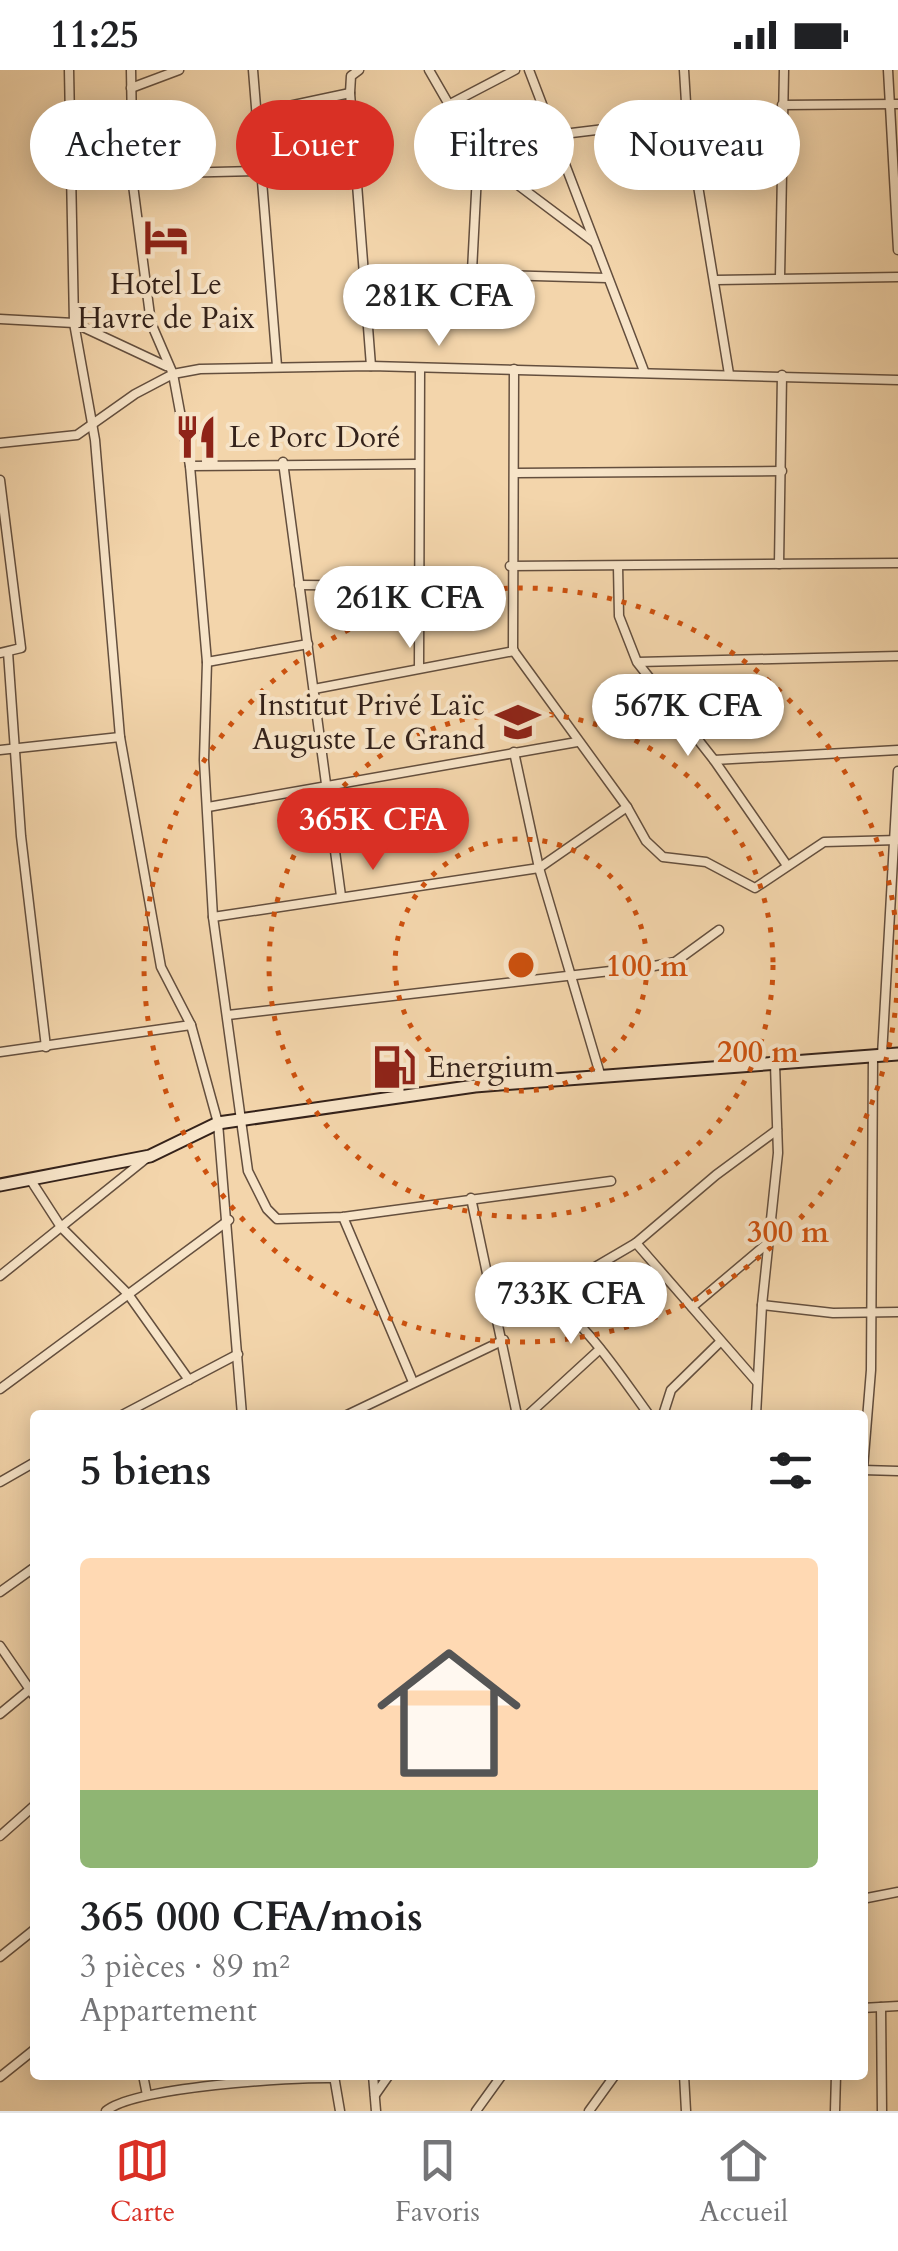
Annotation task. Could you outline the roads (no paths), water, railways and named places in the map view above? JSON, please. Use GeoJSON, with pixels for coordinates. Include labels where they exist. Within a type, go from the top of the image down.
{"type":"FeatureCollection","features":[{"type":"Feature","properties":{"kind":"street"},"geometry":{"type":"LineString","coordinates":[[69,70],[74,324],[90,422],[120,737],[161,968],[191,1025],[218,1123],[242,1410]]}},
{"type":"Feature","properties":{"kind":"street"},"geometry":{"type":"LineString","coordinates":[[131,70],[131,100]]}},
{"type":"Feature","properties":{"kind":"street"},"geometry":{"type":"LineString","coordinates":[[131,88],[179,70]]}},
{"type":"Feature","properties":{"kind":"street"},"geometry":{"type":"LineString","coordinates":[[253,70],[255,100]]}},
{"type":"Feature","properties":{"kind":"street"},"geometry":{"type":"LineString","coordinates":[[358,70],[351,76],[350,93],[371,366]]}},
{"type":"Feature","properties":{"kind":"street"},"geometry":{"type":"LineString","coordinates":[[429,70],[448,100]]}},
{"type":"Feature","properties":{"kind":"street"},"geometry":{"type":"LineString","coordinates":[[458,100],[515,70]]}},
{"type":"Feature","properties":{"kind":"street"},"geometry":{"type":"LineString","coordinates":[[528,70],[540,100]]}},
{"type":"Feature","properties":{"kind":"street"},"geometry":{"type":"LineString","coordinates":[[684,70],[686,100]]}},
{"type":"Feature","properties":{"kind":"street"},"geometry":{"type":"LineString","coordinates":[[782,100],[784,70]]}},
{"type":"Feature","properties":{"kind":"street"},"geometry":{"type":"LineString","coordinates":[[888,70],[895,104],[898,250]]}},
{"type":"Feature","properties":{"kind":"street"},"geometry":{"type":"LineString","coordinates":[[315,100],[350,93]]}},
{"type":"Feature","properties":{"kind":"street"},"geometry":{"type":"LineString","coordinates":[[800,105],[895,104]]}},
{"type":"Feature","properties":{"kind":"street"},"geometry":{"type":"LineString","coordinates":[[574,186],[644,371]]}},
{"type":"Feature","properties":{"kind":"street"},"geometry":{"type":"LineString","coordinates":[[134,190],[151,323],[170,370],[190,466],[207,662],[204,760],[213,917],[248,1171],[272,1217],[343,1217],[610,1181]]}},
{"type":"Feature","properties":{"kind":"street"},"geometry":{"type":"LineString","coordinates":[[262,190],[277,366]]}},
{"type":"Feature","properties":{"kind":"street"},"geometry":{"type":"LineString","coordinates":[[472,271],[476,190]]}},
{"type":"Feature","properties":{"kind":"street"},"geometry":{"type":"LineString","coordinates":[[525,190],[595,242]]}},
{"type":"Feature","properties":{"kind":"street"},"geometry":{"type":"LineString","coordinates":[[700,190],[729,374]]}},
{"type":"Feature","properties":{"kind":"street"},"geometry":{"type":"LineString","coordinates":[[780,277],[781,190]]}},
{"type":"Feature","properties":{"kind":"street"},"geometry":{"type":"LineString","coordinates":[[363,271],[472,271],[606,278]]}},
{"type":"Feature","properties":{"kind":"street"},"geometry":{"type":"LineString","coordinates":[[716,280],[898,277]]}},
{"type":"Feature","properties":{"kind":"street"},"geometry":{"type":"LineString","coordinates":[[0,318],[74,324],[170,370],[371,366],[898,380]]}},
{"type":"Feature","properties":{"kind":"street"},"geometry":{"type":"LineString","coordinates":[[420,368],[420,668]]}},
{"type":"Feature","properties":{"kind":"street"},"geometry":{"type":"LineString","coordinates":[[514,369],[516,473],[510,566],[514,652],[627,806],[646,841],[670,860],[706,862],[754,888],[824,842],[895,840]]}},
{"type":"Feature","properties":{"kind":"street"},"geometry":{"type":"LineString","coordinates":[[0,444],[77,435],[90,422],[170,370]]}},
{"type":"Feature","properties":{"kind":"street"},"geometry":{"type":"LineString","coordinates":[[779,564],[782,374]]}},
{"type":"Feature","properties":{"kind":"street"},"geometry":{"type":"LineString","coordinates":[[190,466],[284,462],[419,464]]}},
{"type":"Feature","properties":{"kind":"street"},"geometry":{"type":"LineString","coordinates":[[284,462],[341,896]]}},
{"type":"Feature","properties":{"kind":"street"},"geometry":{"type":"LineString","coordinates":[[516,473],[782,470]]}},
{"type":"Feature","properties":{"kind":"street"},"geometry":{"type":"LineString","coordinates":[[0,480],[21,648],[4,652],[46,1046]]}},
{"type":"Feature","properties":{"kind":"street"},"geometry":{"type":"LineString","coordinates":[[510,566],[898,563]]}},
{"type":"Feature","properties":{"kind":"street"},"geometry":{"type":"LineString","coordinates":[[618,566],[620,616],[638,662],[714,760],[786,864]]}},
{"type":"Feature","properties":{"kind":"street"},"geometry":{"type":"LineString","coordinates":[[299,585],[418,586]]}},
{"type":"Feature","properties":{"kind":"street"},"geometry":{"type":"LineString","coordinates":[[207,662],[308,644]]}},
{"type":"Feature","properties":{"kind":"street"},"geometry":{"type":"LineString","coordinates":[[314,689],[514,652]]}},
{"type":"Feature","properties":{"kind":"street"},"geometry":{"type":"LineString","coordinates":[[638,662],[898,656]]}},
{"type":"Feature","properties":{"kind":"street"},"geometry":{"type":"LineString","coordinates":[[0,750],[120,737]]}},
{"type":"Feature","properties":{"kind":"street"},"geometry":{"type":"LineString","coordinates":[[208,807],[577,742]]}},
{"type":"Feature","properties":{"kind":"street"},"geometry":{"type":"LineString","coordinates":[[714,760],[898,750]]}},
{"type":"Feature","properties":{"kind":"street"},"geometry":{"type":"LineString","coordinates":[[514,752],[539,868],[600,1074]]}},
{"type":"Feature","properties":{"kind":"street"},"geometry":{"type":"LineString","coordinates":[[866,1410],[877,1055],[898,771]]}},
{"type":"Feature","properties":{"kind":"street"},"geometry":{"type":"LineString","coordinates":[[213,917],[539,868],[627,806]]}},
{"type":"Feature","properties":{"kind":"street"},"geometry":{"type":"LineString","coordinates":[[228,1016],[571,978],[675,962],[718,930]]}},
{"type":"Feature","properties":{"kind":"street"},"geometry":{"type":"LineString","coordinates":[[0,1052],[191,1025]]}},
{"type":"Feature","properties":{"kind":"street"},"geometry":{"type":"LineString","coordinates":[[0,1276],[150,1156],[218,1123],[476,1086],[898,1054]]}},
{"type":"Feature","properties":{"kind":"street"},"geometry":{"type":"LineString","coordinates":[[756,1410],[777,1130],[775,1064]]}},
{"type":"Feature","properties":{"kind":"street"},"geometry":{"type":"LineString","coordinates":[[544,1297],[636,1243],[716,1175],[777,1130]]}},
{"type":"Feature","properties":{"kind":"street"},"geometry":{"type":"LineString","coordinates":[[0,1184],[150,1156]]}},
{"type":"Feature","properties":{"kind":"street"},"geometry":{"type":"LineString","coordinates":[[30,1179],[61,1227],[128,1294],[189,1380]]}},
{"type":"Feature","properties":{"kind":"street"},"geometry":{"type":"LineString","coordinates":[[471,1198],[517,1410]]}},
{"type":"Feature","properties":{"kind":"street"},"geometry":{"type":"LineString","coordinates":[[343,1217],[413,1382]]}},
{"type":"Feature","properties":{"kind":"street"},"geometry":{"type":"LineString","coordinates":[[0,1389],[229,1220]]}},
{"type":"Feature","properties":{"kind":"street"},"geometry":{"type":"LineString","coordinates":[[692,1307],[769,1242]]}},
{"type":"Feature","properties":{"kind":"street"},"geometry":{"type":"LineString","coordinates":[[636,1243],[756,1382]]}},
{"type":"Feature","properties":{"kind":"street"},"geometry":{"type":"LineString","coordinates":[[490,1282],[544,1297],[600,1349],[645,1410]]}},
{"type":"Feature","properties":{"kind":"street"},"geometry":{"type":"LineString","coordinates":[[762,1306],[898,1312]]}},
{"type":"Feature","properties":{"kind":"street"},"geometry":{"type":"LineString","coordinates":[[357,1410],[504,1340]]}},
{"type":"Feature","properties":{"kind":"street"},"geometry":{"type":"LineString","coordinates":[[665,1410],[671,1390],[720,1342]]}},
{"type":"Feature","properties":{"kind":"street"},"geometry":{"type":"LineString","coordinates":[[533,1410],[600,1349]]}},
{"type":"Feature","properties":{"kind":"street"},"geometry":{"type":"LineString","coordinates":[[132,1410],[238,1354]]}},
{"type":"Feature","properties":{"kind":"street"},"geometry":{"type":"LineString","coordinates":[[0,1482],[30,1465]]}},
{"type":"Feature","properties":{"kind":"street"},"geometry":{"type":"LineString","coordinates":[[868,1470],[898,1471]]}},
{"type":"Feature","properties":{"kind":"street"},"geometry":{"type":"LineString","coordinates":[[0,1592],[30,1571]]}},
{"type":"Feature","properties":{"kind":"street"},"geometry":{"type":"LineString","coordinates":[[0,1646],[30,1686]]}},
{"type":"Feature","properties":{"kind":"street"},"geometry":{"type":"LineString","coordinates":[[0,1714],[30,1692]]}},
{"type":"Feature","properties":{"kind":"street"},"geometry":{"type":"LineString","coordinates":[[0,1836],[30,1809]]}},
{"type":"Feature","properties":{"kind":"street"},"geometry":{"type":"LineString","coordinates":[[868,1898],[898,1892]]}},
{"type":"Feature","properties":{"kind":"street"},"geometry":{"type":"LineString","coordinates":[[0,1957],[30,1933]]}},
{"type":"Feature","properties":{"kind":"street"},"geometry":{"type":"LineString","coordinates":[[868,2008],[898,2006]]}},
{"type":"Feature","properties":{"kind":"street"},"geometry":{"type":"LineString","coordinates":[[882,2007],[882,2111]]}},
{"type":"Feature","properties":{"kind":"street"},"geometry":{"type":"LineString","coordinates":[[0,2077],[30,2053]]}},
{"type":"Feature","properties":{"kind":"street"},"geometry":{"type":"LineString","coordinates":[[144,2080],[146,2095]]}},
{"type":"Feature","properties":{"kind":"street"},"geometry":{"type":"LineString","coordinates":[[106,2111],[146,2095],[274,2080]]}},
{"type":"Feature","properties":{"kind":"street"},"geometry":{"type":"LineString","coordinates":[[335,2080],[340,2111]]}},
{"type":"Feature","properties":{"kind":"street"},"geometry":{"type":"LineString","coordinates":[[374,2080],[376,2111]]}},
{"type":"Feature","properties":{"kind":"street"},"geometry":{"type":"LineString","coordinates":[[375,2095],[386,2080]]}},
{"type":"Feature","properties":{"kind":"street"},"geometry":{"type":"LineString","coordinates":[[476,2111],[498,2080]]}},
{"type":"Feature","properties":{"kind":"street"},"geometry":{"type":"LineString","coordinates":[[590,2111],[612,2080]]}},
{"type":"Feature","properties":{"kind":"street"},"geometry":{"type":"LineString","coordinates":[[684,2080],[686,2111]]}},
{"type":"Feature","properties":{"kind":"street"},"geometry":{"type":"LineString","coordinates":[[835,2111],[836,2080]]}},
{"type":"Feature","properties":{"kind":"place","name":"Hotel Le Havre de Paix"},"geometry":{"type":"Point","coordinates":[166,237]}},
{"type":"Feature","properties":{"kind":"place","name":"Le Porc Doré"},"geometry":{"type":"Point","coordinates":[196,437]}},
{"type":"Feature","properties":{"kind":"place","name":"Institut Privé Laïc Auguste Le Grand"},"geometry":{"type":"Point","coordinates":[518,722]}},
{"type":"Feature","properties":{"kind":"place","name":"Energium"},"geometry":{"type":"Point","coordinates":[394,1067]}}]}
